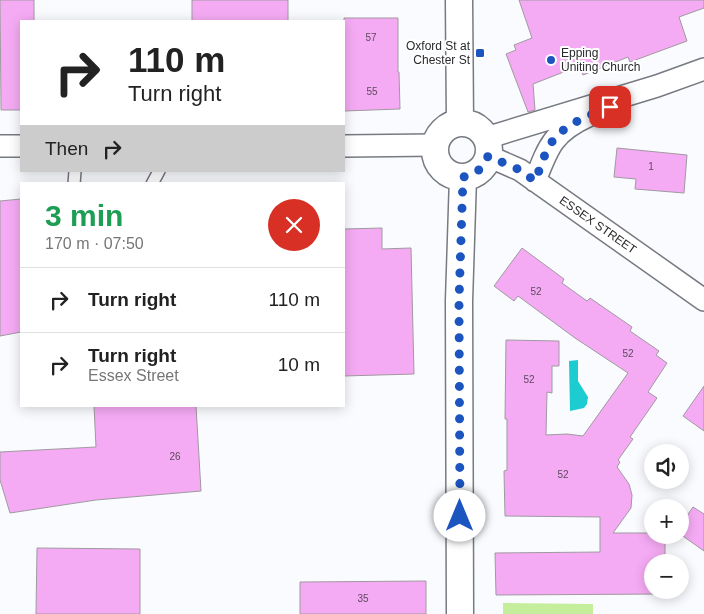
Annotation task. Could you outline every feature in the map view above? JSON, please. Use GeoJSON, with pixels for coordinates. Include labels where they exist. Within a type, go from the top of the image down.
{"type":"FeatureCollection","features":[{"type":"Feature","properties":{"kind":"street"},"geometry":{"type":"LineString","coordinates":[[459,0],[460,123]]}},
{"type":"Feature","properties":{"kind":"street"},"geometry":{"type":"LineString","coordinates":[[487,147],[704,69]]}},
{"type":"Feature","properties":{"kind":"street"},"geometry":{"type":"LineString","coordinates":[[535,181],[554,138],[564,130],[578,121],[657,86]]}},
{"type":"Feature","properties":{"kind":"street"},"geometry":{"type":"LineString","coordinates":[[460,123],[475,126],[487,147],[486,163],[476,173],[463,177],[448,173],[442,167],[436,153],[436,145],[444,130],[452,126],[460,123]]}},
{"type":"Feature","properties":{"kind":"street"},"geometry":{"type":"LineString","coordinates":[[345,146],[436,145]]}},
{"type":"Feature","properties":{"kind":"street"},"geometry":{"type":"LineString","coordinates":[[0,146],[20,146]]}},
{"type":"Feature","properties":{"kind":"street","name":"ESSEX STREET"},"geometry":{"type":"LineString","coordinates":[[487,147],[704,300]]}},
{"type":"Feature","properties":{"kind":"street"},"geometry":{"type":"LineString","coordinates":[[460,614],[459,301],[463,177]]}},
{"type":"Feature","properties":{"kind":"green space"},"geometry":{"type":"Polygon","coordinates":[[[503,603],[593,604],[593,614],[503,614],[503,603]]]}},
{"type":"Feature","properties":{"kind":"water"},"geometry":{"type":"Polygon","coordinates":[[[578,360],[578,381],[588,397],[587,404],[584,408],[570,411],[569,361],[578,360]]]}},
{"type":"Feature","properties":{"kind":"building"},"geometry":{"type":"Polygon","coordinates":[[[0,0],[34,0],[34,20],[20,20],[20,110],[1,110],[0,0]]]}},
{"type":"Feature","properties":{"kind":"building"},"geometry":{"type":"Polygon","coordinates":[[[192,0],[288,0],[288,20],[192,20],[192,0]]]}},
{"type":"Feature","properties":{"kind":"building"},"geometry":{"type":"Polygon","coordinates":[[[519,0],[704,0],[704,8],[679,17],[687,41],[630,62],[628,57],[583,75],[579,66],[533,84],[535,110],[528,112],[506,54],[516,50],[514,45],[532,38],[519,0]]]}},
{"type":"Feature","properties":{"kind":"building"},"geometry":{"type":"Polygon","coordinates":[[[344,18],[398,18],[400,109],[345,111],[344,18]]]}},
{"type":"Feature","properties":{"kind":"building"},"geometry":{"type":"Polygon","coordinates":[[[617,148],[687,155],[684,193],[635,189],[636,179],[614,177],[617,148]]]}},
{"type":"Feature","properties":{"kind":"building"},"geometry":{"type":"Polygon","coordinates":[[[20,199],[20,332],[0,336],[0,201],[20,199]]]}},
{"type":"Feature","properties":{"kind":"building"},"geometry":{"type":"Polygon","coordinates":[[[382,228],[382,249],[411,248],[414,374],[345,376],[345,229],[382,228]]]}},
{"type":"Feature","properties":{"kind":"building"},"geometry":{"type":"Polygon","coordinates":[[[522,248],[564,279],[562,283],[587,301],[590,298],[632,327],[630,331],[659,351],[656,355],[667,363],[648,392],[657,398],[630,437],[633,439],[618,460],[620,462],[617,467],[629,484],[632,495],[631,508],[613,533],[644,533],[644,544],[665,544],[665,554],[644,554],[644,594],[496,595],[495,553],[600,552],[600,517],[505,516],[504,471],[507,470],[507,419],[505,419],[506,340],[559,341],[559,366],[552,366],[552,393],[547,392],[546,435],[567,434],[583,436],[628,373],[575,338],[518,296],[514,301],[494,286],[522,248]]]}},
{"type":"Feature","properties":{"kind":"building"},"geometry":{"type":"Polygon","coordinates":[[[704,386],[704,431],[683,416],[704,386]]]}},
{"type":"Feature","properties":{"kind":"building"},"geometry":{"type":"Polygon","coordinates":[[[94,407],[196,407],[201,491],[96,500],[10,513],[0,480],[0,452],[96,447],[94,407]]]}},
{"type":"Feature","properties":{"kind":"building"},"geometry":{"type":"Polygon","coordinates":[[[693,507],[704,514],[704,551],[689,540],[689,513],[693,507]]]}},
{"type":"Feature","properties":{"kind":"building"},"geometry":{"type":"Polygon","coordinates":[[[37,548],[140,549],[140,614],[36,614],[37,548]]]}},
{"type":"Feature","properties":{"kind":"building"},"geometry":{"type":"Polygon","coordinates":[[[426,581],[426,614],[300,614],[300,582],[426,581]]]}},
{"type":"Feature","properties":{"kind":"place","name":"Oxford St at Chester St"},"geometry":{"type":"Point","coordinates":[480,53]}},
{"type":"Feature","properties":{"kind":"place","name":"Epping Uniting Church"},"geometry":{"type":"Point","coordinates":[551,60]}},
{"type":"Feature","properties":{"kind":"route"},"geometry":{"type":"LineString","coordinates":[[460,516],[459,301],[463,177],[476,173],[482,168],[488,156],[520,170],[535,181],[554,138],[578,121],[610,107]]}}]}
